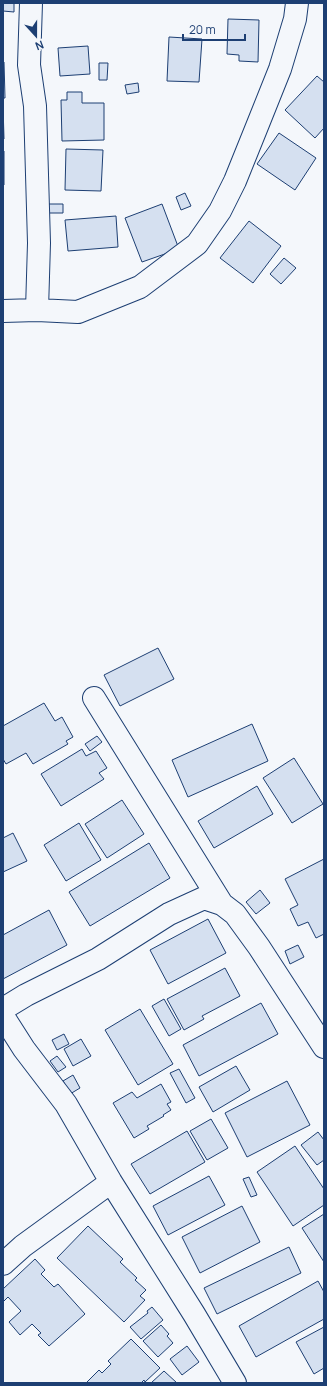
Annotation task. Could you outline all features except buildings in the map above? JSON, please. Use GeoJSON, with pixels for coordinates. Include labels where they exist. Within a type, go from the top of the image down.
{"type":"FeatureCollection","features":[{"type":"Feature","properties":{"kind":"street"},"geometry":{"type":"LineString","coordinates":[[31,3],[29,65],[35,106],[39,243],[37,310]]}},
{"type":"Feature","properties":{"kind":"street"},"geometry":{"type":"LineString","coordinates":[[3,310],[78,312],[140,287],[197,244],[220,212],[235,181],[280,69],[295,19],[296,3]]}},
{"type":"Feature","properties":{"kind":"street"},"geometry":{"type":"LineString","coordinates":[[94,698],[222,904]]}},
{"type":"Feature","properties":{"kind":"street"},"geometry":{"type":"LineString","coordinates":[[3,1009],[26,995],[98,959],[169,914],[204,898],[222,904],[235,914],[259,947],[324,1047]]}},
{"type":"Feature","properties":{"kind":"street"},"geometry":{"type":"LineString","coordinates":[[3,1016],[24,1048],[66,1104],[111,1182],[171,1276],[235,1383]]}},
{"type":"Feature","properties":{"kind":"street"},"geometry":{"type":"LineString","coordinates":[[3,1264],[23,1246],[111,1182]]}}]}
